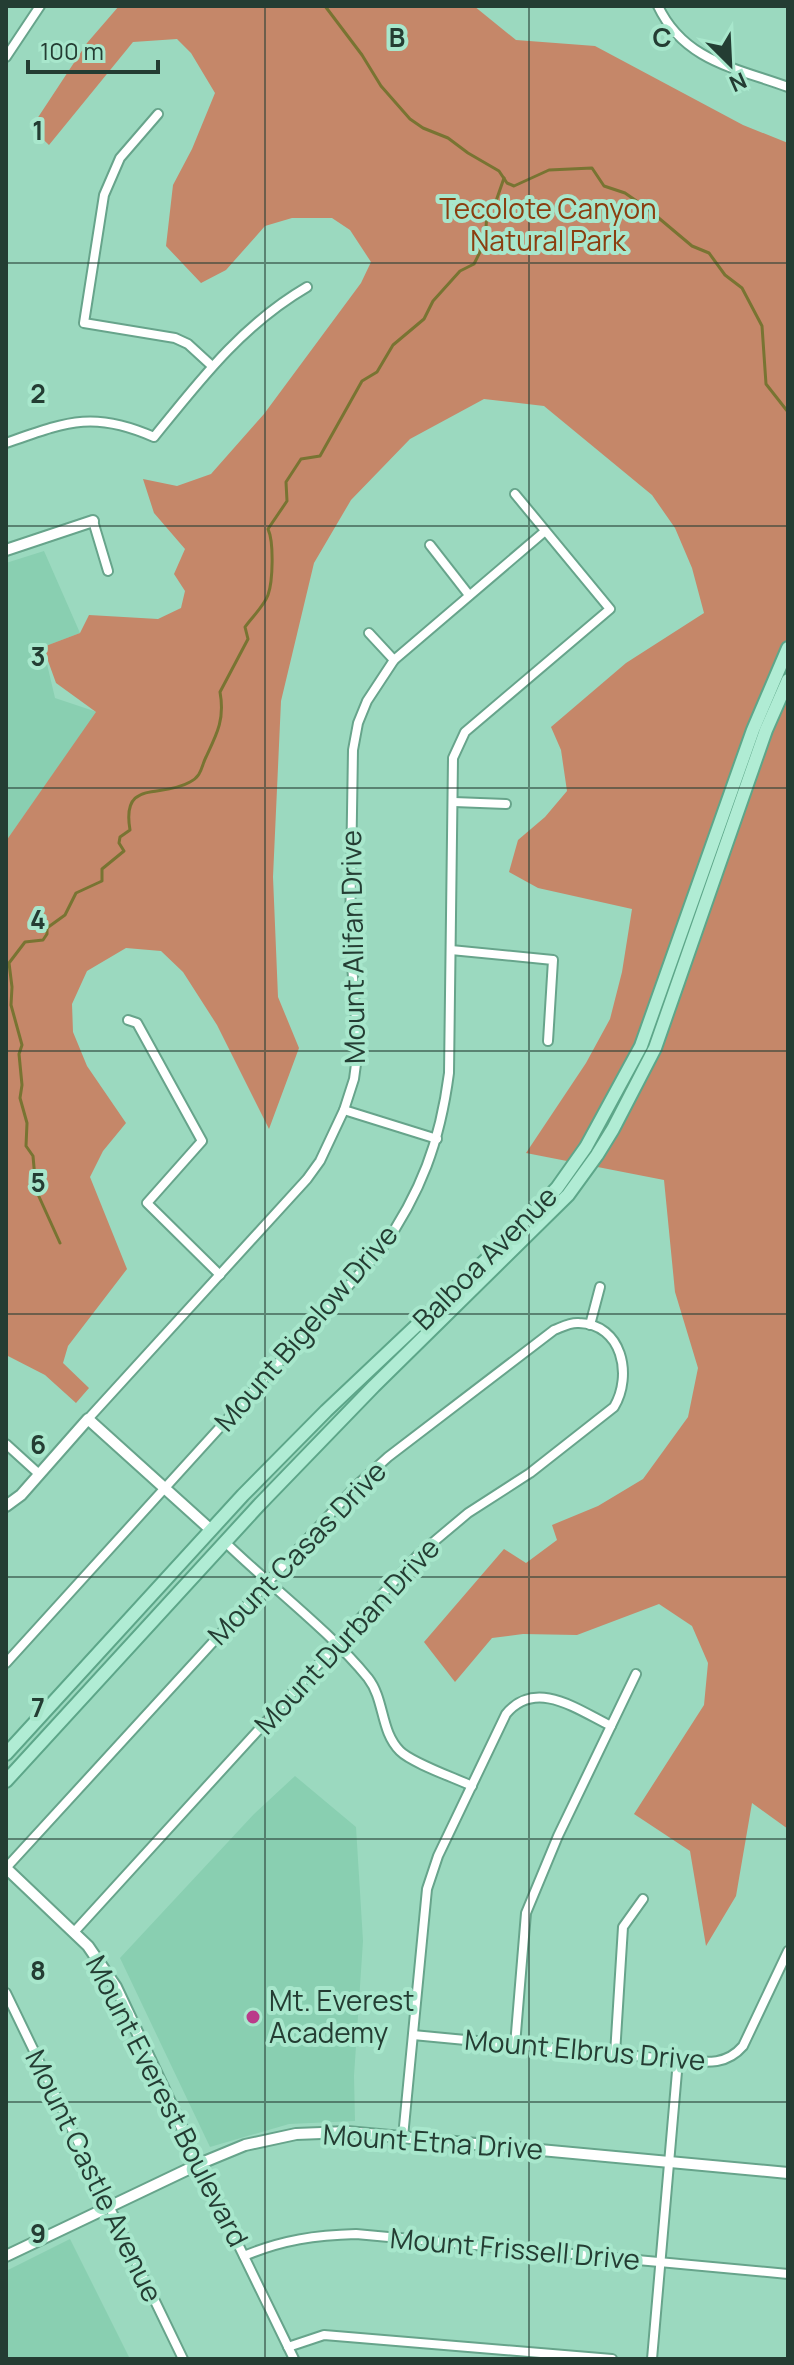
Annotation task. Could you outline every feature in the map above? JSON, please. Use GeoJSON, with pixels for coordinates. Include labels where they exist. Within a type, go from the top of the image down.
{"type":"FeatureCollection","features":[{"type":"Feature","properties":{"kind":"main road","name":"Balboa Avenue"},"geometry":{"type":"LineString","coordinates":[[6,1754],[243,1495],[557,1188],[593,1137],[641,1046],[753,730],[788,648]]}},
{"type":"Feature","properties":{"kind":"main road","name":"Balboa Avenue"},"geometry":{"type":"LineString","coordinates":[[6,1781],[225,1542],[374,1386],[568,1195],[597,1155],[655,1048],[766,730],[788,680]]}},
{"type":"Feature","properties":{"kind":"main road"},"geometry":{"type":"LineString","coordinates":[[225,1542],[228,1521],[243,1495]]}},
{"type":"Feature","properties":{"kind":"main road"},"geometry":{"type":"LineString","coordinates":[[206,1563],[212,1545],[211,1530]]}},
{"type":"Feature","properties":{"kind":"street"},"geometry":{"type":"LineString","coordinates":[[6,57],[40,6]]}},
{"type":"Feature","properties":{"kind":"street"},"geometry":{"type":"LineString","coordinates":[[658,6],[677,37],[692,50],[709,60],[788,87]]}},
{"type":"Feature","properties":{"kind":"street"},"geometry":{"type":"LineString","coordinates":[[158,114],[120,158],[104,195],[84,323],[175,338],[188,344],[212,366]]}},
{"type":"Feature","properties":{"kind":"street"},"geometry":{"type":"LineString","coordinates":[[6,443],[82,420],[128,426],[154,437],[212,366],[257,320],[307,287]]}},
{"type":"Feature","properties":{"kind":"street"},"geometry":{"type":"LineString","coordinates":[[515,494],[544,532]]}},
{"type":"Feature","properties":{"kind":"street"},"geometry":{"type":"LineString","coordinates":[[6,550],[93,521],[108,571]]}},
{"type":"Feature","properties":{"kind":"street","name":"Mount Alifan Drive"},"geometry":{"type":"LineString","coordinates":[[6,1506],[21,1495],[307,1179],[331,1139],[354,1079],[358,1049],[350,935],[353,750],[358,723],[367,701],[394,660],[544,532]]}},
{"type":"Feature","properties":{"kind":"street","name":"Mount Bigelow Drive"},"geometry":{"type":"LineString","coordinates":[[6,1663],[381,1250],[414,1199],[429,1167],[444,1116],[449,1073],[453,758],[465,732],[610,609],[544,532]]}},
{"type":"Feature","properties":{"kind":"street"},"geometry":{"type":"LineString","coordinates":[[430,545],[469,595]]}},
{"type":"Feature","properties":{"kind":"street"},"geometry":{"type":"LineString","coordinates":[[369,633],[394,660]]}},
{"type":"Feature","properties":{"kind":"street"},"geometry":{"type":"LineString","coordinates":[[454,802],[506,804]]}},
{"type":"Feature","properties":{"kind":"street"},"geometry":{"type":"LineString","coordinates":[[451,950],[553,960],[548,1041]]}},
{"type":"Feature","properties":{"kind":"street"},"geometry":{"type":"LineString","coordinates":[[128,1020],[137,1023],[202,1141],[147,1203],[220,1275]]}},
{"type":"Feature","properties":{"kind":"street"},"geometry":{"type":"LineString","coordinates":[[344,1110],[437,1139]]}},
{"type":"Feature","properties":{"kind":"street"},"geometry":{"type":"LineString","coordinates":[[590,1325],[600,1287]]}},
{"type":"Feature","properties":{"kind":"street","name":"Mount Casas Drive"},"geometry":{"type":"LineString","coordinates":[[6,1868],[356,1486],[388,1457],[554,1330],[571,1323],[590,1325]]}},
{"type":"Feature","properties":{"kind":"street","name":"Mount Durban Drive"},"geometry":{"type":"LineString","coordinates":[[75,1931],[418,1555],[468,1513],[530,1473],[614,1407],[621,1396],[625,1372],[623,1361],[611,1338],[590,1325]]}},
{"type":"Feature","properties":{"kind":"street"},"geometry":{"type":"LineString","coordinates":[[88,1419],[211,1530]]}},
{"type":"Feature","properties":{"kind":"street"},"geometry":{"type":"LineString","coordinates":[[6,1444],[39,1474]]}},
{"type":"Feature","properties":{"kind":"street"},"geometry":{"type":"LineString","coordinates":[[225,1542],[337,1646],[370,1681],[385,1728],[399,1749],[472,1786]]}},
{"type":"Feature","properties":{"kind":"street"},"geometry":{"type":"LineString","coordinates":[[515,2045],[526,1913],[558,1836],[636,1674]]}},
{"type":"Feature","properties":{"kind":"street"},"geometry":{"type":"LineString","coordinates":[[403,2137],[427,1889],[438,1856],[506,1714],[522,1699],[537,1695],[550,1697],[611,1726]]}},
{"type":"Feature","properties":{"kind":"street","name":"Mount Everest Boulevard"},"geometry":{"type":"LineString","coordinates":[[6,1868],[75,1931],[116,1987],[294,2359]]}},
{"type":"Feature","properties":{"kind":"street"},"geometry":{"type":"LineString","coordinates":[[615,2054],[623,1927],[643,1899]]}},
{"type":"Feature","properties":{"kind":"street","name":"Mount Elbrus Drive"},"geometry":{"type":"LineString","coordinates":[[413,2035],[711,2063],[723,2061],[743,2046],[788,1951]]}},
{"type":"Feature","properties":{"kind":"street","name":"Mount Castle Avenue"},"geometry":{"type":"LineString","coordinates":[[6,1993],[183,2359]]}},
{"type":"Feature","properties":{"kind":"street"},"geometry":{"type":"LineString","coordinates":[[652,2359],[678,2060]]}},
{"type":"Feature","properties":{"kind":"street","name":"Mount Etna Drive"},"geometry":{"type":"LineString","coordinates":[[6,2256],[199,2164],[245,2145],[296,2134],[347,2132],[788,2173]]}},
{"type":"Feature","properties":{"kind":"street","name":"Mount Frissell Drive"},"geometry":{"type":"LineString","coordinates":[[244,2256],[275,2243],[312,2235],[356,2234],[788,2274]]}},
{"type":"Feature","properties":{"kind":"street"},"geometry":{"type":"LineString","coordinates":[[288,2347],[324,2335],[612,2359]]}},
{"type":"Feature","properties":{"kind":"shaded area"},"geometry":{"type":"Polygon","coordinates":[[[44,551],[80,633],[43,647],[55,698],[97,712],[6,841],[6,563],[44,551]]]}},
{"type":"Feature","properties":{"kind":"shaded area","name":"Mt. Everest Academy"},"geometry":{"type":"Polygon","coordinates":[[[295,1776],[356,1827],[363,1941],[354,2076],[355,2121],[289,2124],[210,2147],[120,1958],[254,1814],[295,1776]]]}},
{"type":"Feature","properties":{"kind":"shaded area"},"geometry":{"type":"Polygon","coordinates":[[[70,2239],[130,2359],[6,2359],[6,2271],[70,2239]]]}},
{"type":"Feature","properties":{"kind":"green space","name":"Tecolote Canyon Natural Park"},"geometry":{"type":"Polygon","coordinates":[[[119,6],[474,6],[516,40],[595,46],[743,125],[788,143],[788,1829],[752,1803],[736,1896],[706,1946],[690,1851],[634,1814],[704,1705],[708,1663],[692,1626],[659,1604],[577,1635],[523,1634],[492,1638],[455,1682],[424,1642],[504,1549],[526,1563],[557,1540],[552,1525],[598,1506],[643,1479],[688,1417],[698,1368],[675,1292],[664,1180],[526,1153],[586,1063],[610,1019],[622,972],[632,909],[538,888],[509,872],[518,840],[545,817],[567,791],[561,750],[551,727],[626,663],[704,613],[692,568],[675,528],[652,495],[544,406],[484,399],[410,439],[351,500],[314,563],[281,701],[273,877],[278,997],[299,1048],[269,1129],[217,1025],[183,972],[161,951],[126,948],[87,971],[72,1004],[73,1032],[87,1066],[126,1123],[103,1151],[90,1177],[127,1269],[68,1346],[63,1363],[89,1388],[76,1403],[45,1375],[6,1355],[6,841],[96,712],[56,683],[43,647],[80,633],[89,615],[158,619],[181,608],[185,591],[174,574],[185,549],[154,513],[143,479],[177,486],[211,474],[264,414],[361,283],[371,262],[350,230],[332,218],[292,218],[265,226],[226,270],[201,283],[166,246],[173,185],[215,93],[191,53],[177,39],[133,42],[49,145],[31,128],[87,43],[119,6]]]}},
{"type":"Feature","properties":{"kind":"waterway"},"geometry":{"type":"LineString","coordinates":[[325,6],[381,86],[410,119],[448,138],[499,171],[507,183],[514,186],[549,170],[592,168],[604,186],[625,193],[692,246],[709,253],[725,275],[742,288],[762,326],[766,384],[788,412]]}},
{"type":"Feature","properties":{"kind":"waterway"},"geometry":{"type":"LineString","coordinates":[[60,1243],[36,1190],[33,1156],[26,1146],[27,1123],[20,1098],[19,1054],[22,1045],[11,1005],[9,963],[25,942],[43,940],[47,928],[65,915],[76,893],[102,881],[102,869],[124,851],[119,843],[120,837],[130,830],[129,814],[137,796],[179,787],[199,774],[219,726],[220,692],[248,639],[245,627],[268,595],[272,562],[268,529],[287,501],[286,482],[301,459],[320,456],[362,381],[377,372],[393,345],[424,319],[433,301],[460,271],[474,264],[485,242],[487,213],[495,204],[504,178]]}},
{"type":"Feature","properties":{"kind":"place","name":"Mt. Everest Academy"},"geometry":{"type":"Point","coordinates":[253,2017]}}]}
